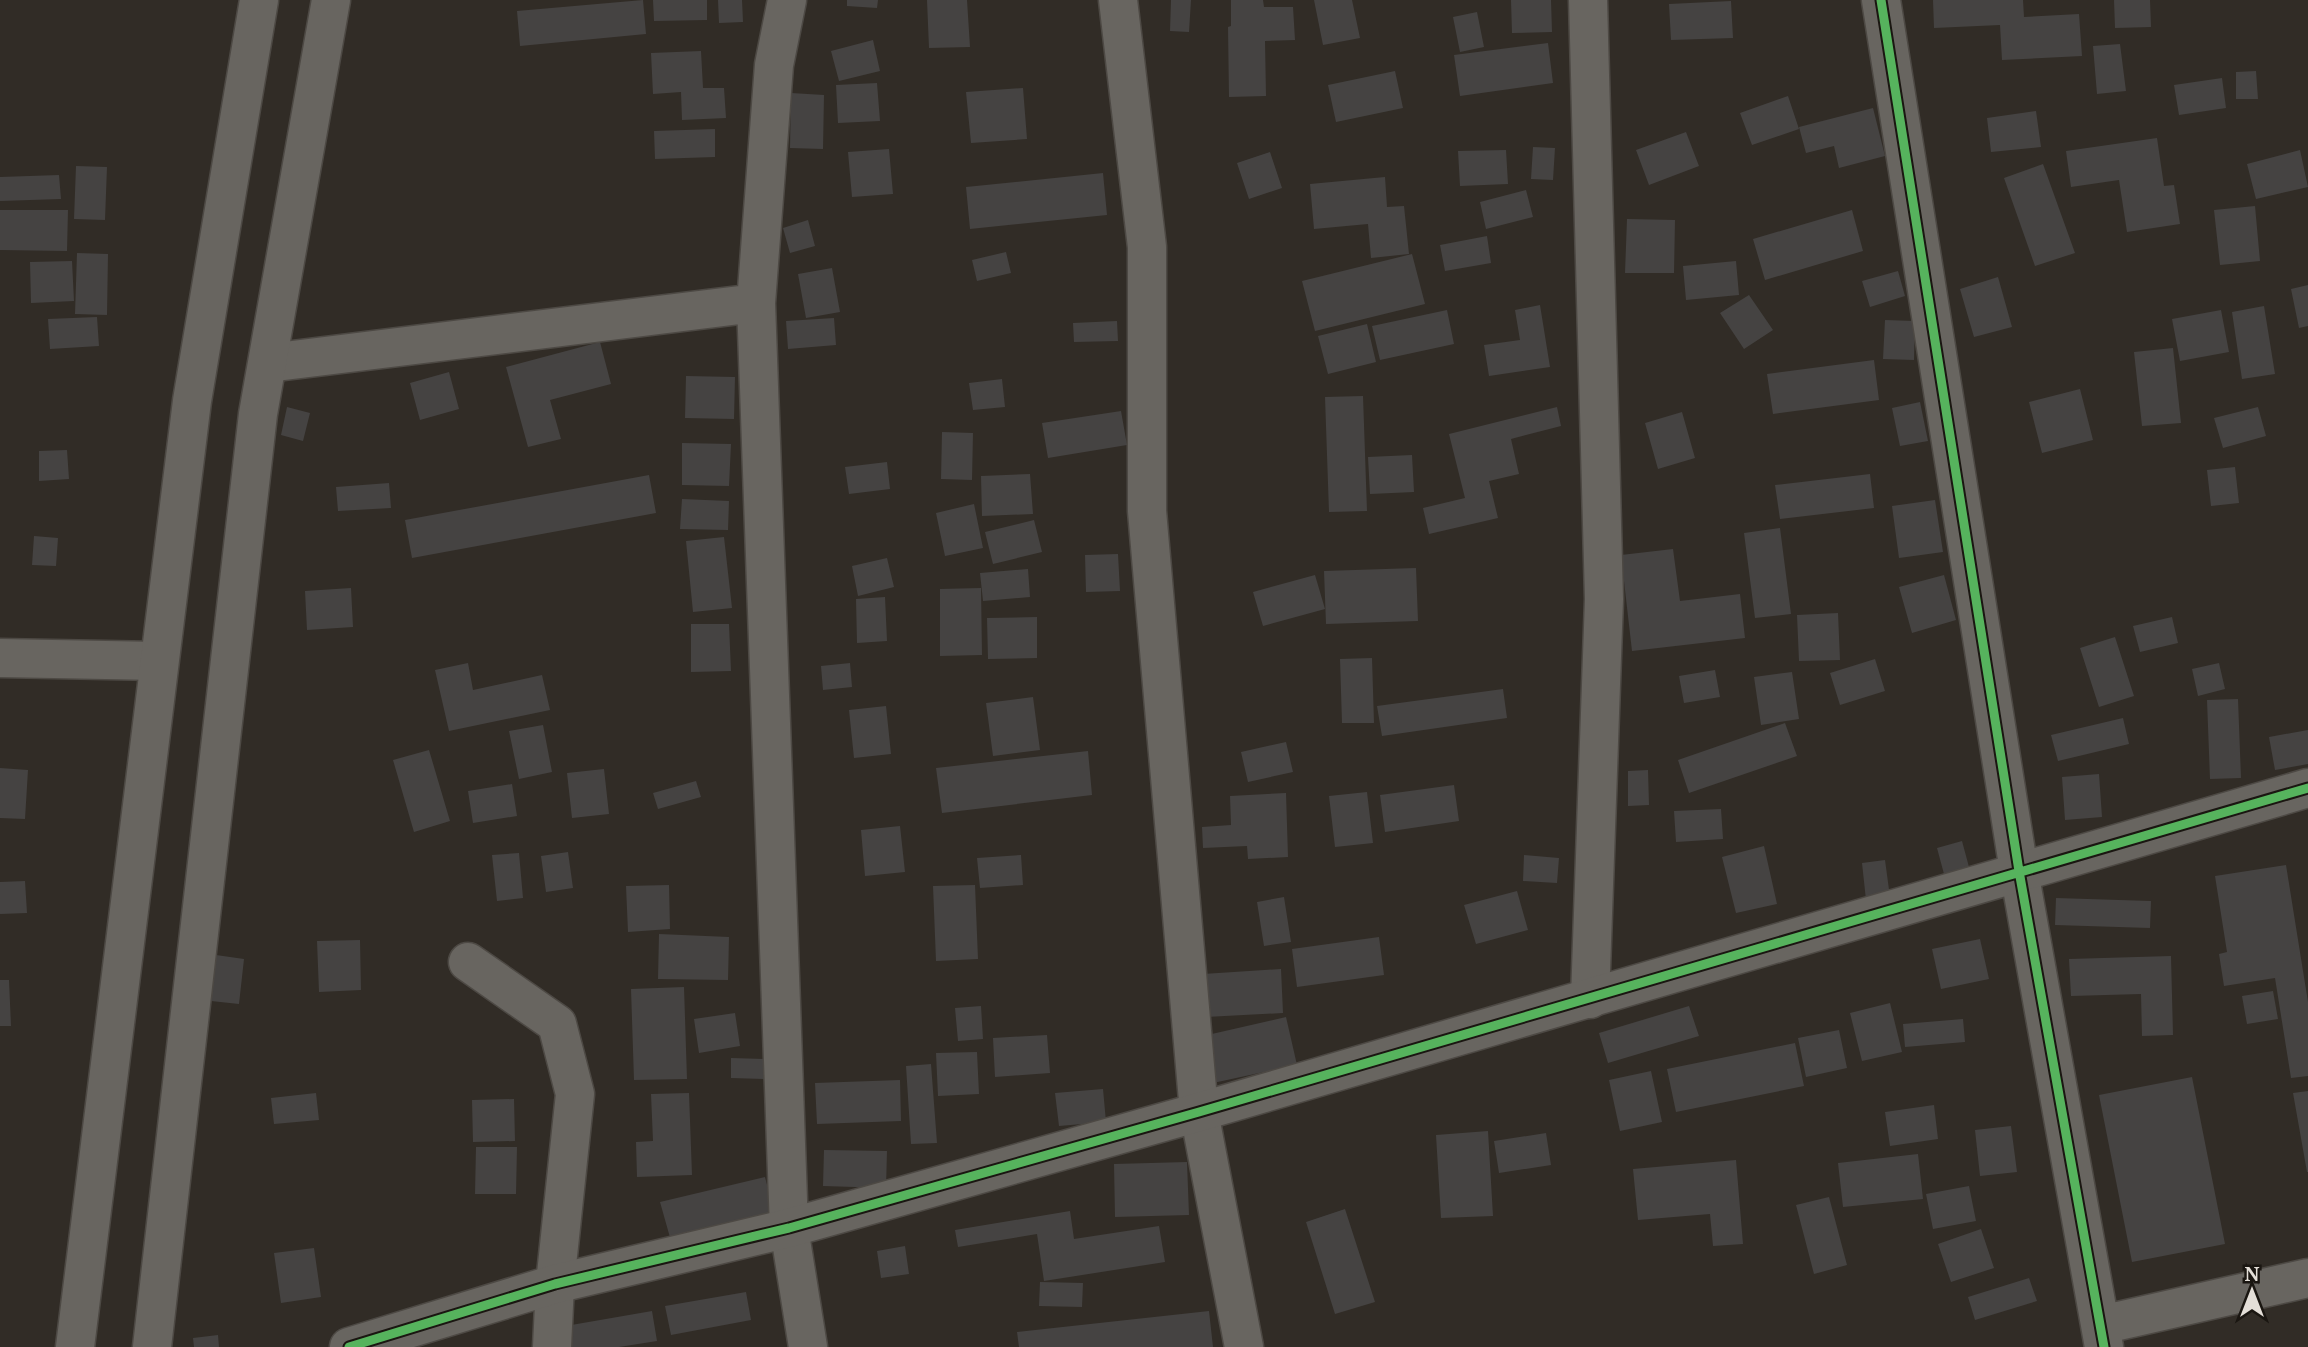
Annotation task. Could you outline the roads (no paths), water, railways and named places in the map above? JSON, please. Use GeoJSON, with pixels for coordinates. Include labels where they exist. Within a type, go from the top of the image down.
{"type":"FeatureCollection","features":[{"type":"Feature","properties":{"kind":"street"},"geometry":{"type":"LineString","coordinates":[[75,1347],[192,401],[259,0]]}},
{"type":"Feature","properties":{"kind":"street"},"geometry":{"type":"LineString","coordinates":[[152,1347],[258,414],[331,0]]}},
{"type":"Feature","properties":{"kind":"street"},"geometry":{"type":"LineString","coordinates":[[788,0],[774,65],[756,303],[789,1228],[808,1347]]}},
{"type":"Feature","properties":{"kind":"street"},"geometry":{"type":"LineString","coordinates":[[1118,0],[1147,247],[1147,511],[1199,1112],[1244,1347]]}},
{"type":"Feature","properties":{"kind":"street"},"geometry":{"type":"LineString","coordinates":[[1588,0],[1604,599],[1590,999]]}},
{"type":"Feature","properties":{"kind":"street"},"geometry":{"type":"LineString","coordinates":[[1881,0],[2019,871],[2102,1336],[2308,1278]]}},
{"type":"Feature","properties":{"kind":"street"},"geometry":{"type":"LineString","coordinates":[[268,363],[756,303]]}},
{"type":"Feature","properties":{"kind":"street"},"geometry":{"type":"LineString","coordinates":[[0,658],[159,661]]}},
{"type":"Feature","properties":{"kind":"street"},"geometry":{"type":"LineString","coordinates":[[349,1347],[555,1284],[789,1228],[1199,1112],[2308,788]]}},
{"type":"Feature","properties":{"kind":"street"},"geometry":{"type":"LineString","coordinates":[[468,962],[556,1024],[575,1094],[555,1284],[552,1347]]}}]}
